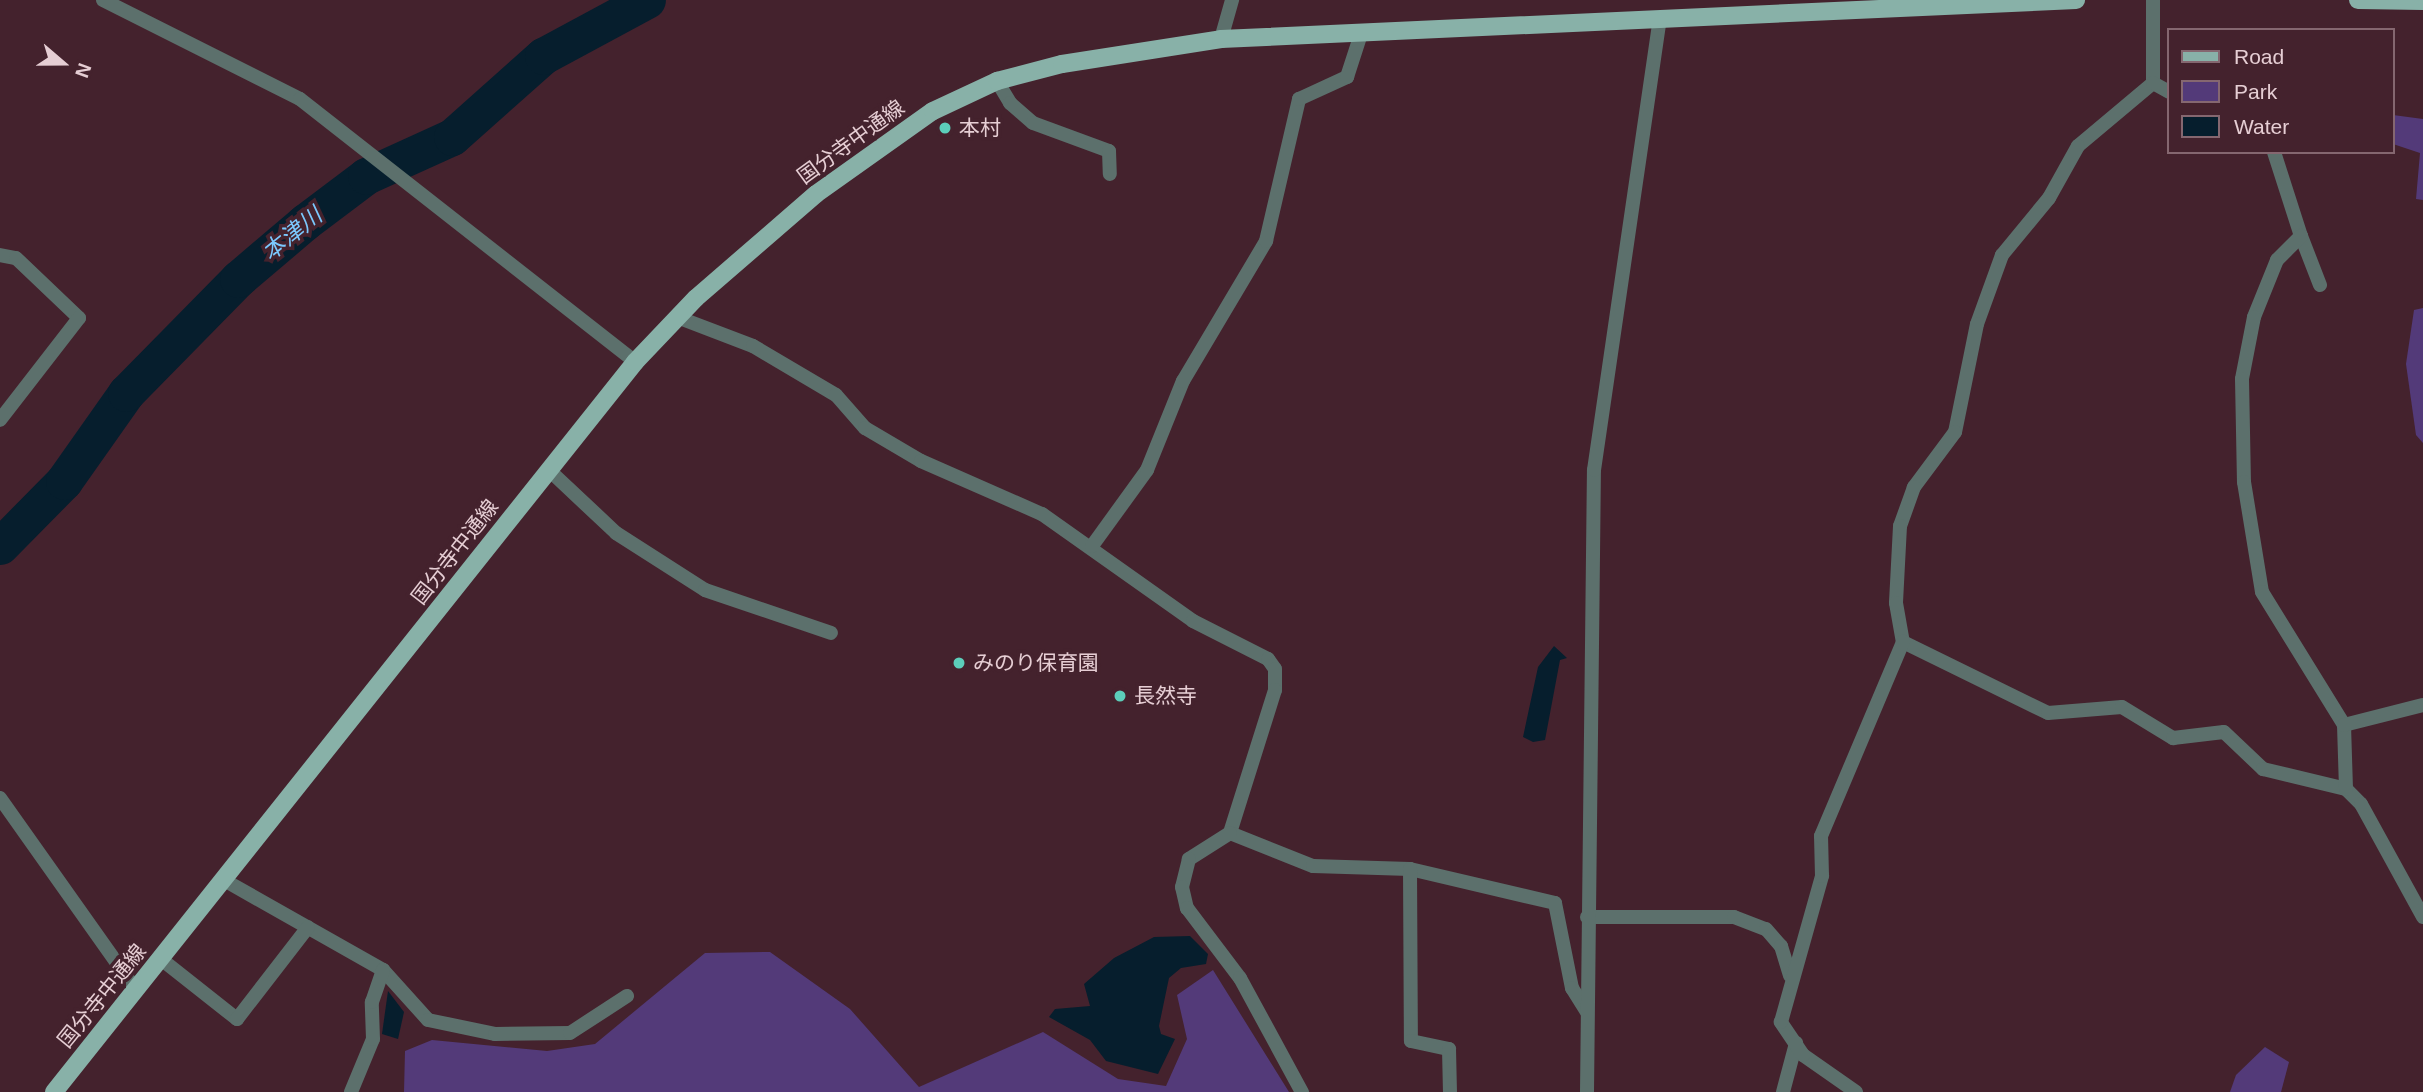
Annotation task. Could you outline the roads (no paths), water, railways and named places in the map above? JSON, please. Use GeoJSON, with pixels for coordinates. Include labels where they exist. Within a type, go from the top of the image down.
{"type":"FeatureCollection","features":[{"type":"Feature","properties":{"kind":"main road","name":"国分寺中通線"},"geometry":{"type":"LineString","coordinates":[[54,1092],[635,362],[677,317],[892,135],[997,81],[1122,51],[1221,39],[1659,23],[1946,2],[2076,0]]}},
{"type":"Feature","properties":{"kind":"main road"},"geometry":{"type":"LineString","coordinates":[[2358,0],[2423,1]]}},
{"type":"Feature","properties":{"kind":"street"},"geometry":{"type":"LineString","coordinates":[[103,0],[300,99],[635,362]]}},
{"type":"Feature","properties":{"kind":"street"},"geometry":{"type":"LineString","coordinates":[[1221,39],[1232,0]]}},
{"type":"Feature","properties":{"kind":"street"},"geometry":{"type":"LineString","coordinates":[[1856,1092],[1796,1043],[1781,1022],[1790,976],[1822,876],[1821,836],[1903,642],[1895,590],[1900,526],[1914,486],[1955,432],[1978,324],[2002,256],[2049,198],[2078,146],[2153,83],[2153,0]]}},
{"type":"Feature","properties":{"kind":"street"},"geometry":{"type":"LineString","coordinates":[[1587,1092],[1594,470],[1659,23]]}},
{"type":"Feature","properties":{"kind":"street"},"geometry":{"type":"LineString","coordinates":[[1092,547],[1147,470],[1183,381],[1266,241],[1299,99],[1347,77],[1361,34]]}},
{"type":"Feature","properties":{"kind":"street"},"geometry":{"type":"LineString","coordinates":[[997,81],[1010,103],[1033,123],[1109,151],[1110,174]]}},
{"type":"Feature","properties":{"kind":"street"},"geometry":{"type":"LineString","coordinates":[[2153,83],[2168,91]]}},
{"type":"Feature","properties":{"kind":"street"},"geometry":{"type":"LineString","coordinates":[[2275,154],[2320,285]]}},
{"type":"Feature","properties":{"kind":"street"},"geometry":{"type":"LineString","coordinates":[[2301,236],[2277,260],[2254,317],[2242,379],[2245,494],[2262,592],[2344,725],[2346,789]]}},
{"type":"Feature","properties":{"kind":"street"},"geometry":{"type":"LineString","coordinates":[[0,255],[16,258],[79,318],[0,420]]}},
{"type":"Feature","properties":{"kind":"street"},"geometry":{"type":"LineString","coordinates":[[677,317],[753,346],[836,395],[865,428],[921,461],[994,488],[1092,547],[1192,621],[1275,668],[1275,690],[1230,833],[1189,859],[1182,887],[1187,908],[1240,978],[1302,1092]]}},
{"type":"Feature","properties":{"kind":"street"},"geometry":{"type":"LineString","coordinates":[[549,470],[616,534],[705,590],[831,633]]}},
{"type":"Feature","properties":{"kind":"street"},"geometry":{"type":"LineString","coordinates":[[1903,642],[2048,713],[2122,708],[2173,738],[2224,732],[2263,769],[2346,789],[2361,804],[2423,917]]}},
{"type":"Feature","properties":{"kind":"street"},"geometry":{"type":"LineString","coordinates":[[2344,725],[2423,705]]}},
{"type":"Feature","properties":{"kind":"street"},"geometry":{"type":"LineString","coordinates":[[0,797],[136,990]]}},
{"type":"Feature","properties":{"kind":"street"},"geometry":{"type":"LineString","coordinates":[[1230,833],[1313,866],[1410,869],[1555,903],[1572,988],[1587,1012]]}},
{"type":"Feature","properties":{"kind":"street"},"geometry":{"type":"LineString","coordinates":[[1410,869],[1411,1041],[1449,1049],[1450,1092]]}},
{"type":"Feature","properties":{"kind":"street"},"geometry":{"type":"LineString","coordinates":[[224,880],[383,970],[428,1020],[495,1034],[570,1033],[627,996]]}},
{"type":"Feature","properties":{"kind":"street"},"geometry":{"type":"LineString","coordinates":[[1587,917],[1702,912],[1734,917],[1766,929],[1780,946],[1790,976]]}},
{"type":"Feature","properties":{"kind":"street"},"geometry":{"type":"LineString","coordinates":[[161,959],[237,1019],[308,927]]}},
{"type":"Feature","properties":{"kind":"street"},"geometry":{"type":"LineString","coordinates":[[352,1092],[373,1039],[372,1002],[383,970]]}},
{"type":"Feature","properties":{"kind":"street"},"geometry":{"type":"LineString","coordinates":[[1783,1092],[1796,1043]]}},
{"type":"Feature","properties":{"kind":"water"},"geometry":{"type":"Polygon","coordinates":[[[1554,646],[1567,658],[1560,660],[1545,740],[1533,742],[1523,737],[1538,667],[1554,646]]]}},
{"type":"Feature","properties":{"kind":"water"},"geometry":{"type":"Polygon","coordinates":[[[1190,936],[1208,954],[1206,964],[1181,968],[1169,978],[1159,1026],[1161,1034],[1175,1039],[1158,1074],[1106,1061],[1090,1040],[1049,1017],[1055,1009],[1090,1006],[1084,984],[1114,958],[1154,937],[1190,936]]]}},
{"type":"Feature","properties":{"kind":"water"},"geometry":{"type":"Polygon","coordinates":[[[388,991],[404,1012],[398,1039],[382,1034],[388,991]]]}},
{"type":"Feature","properties":{"kind":"waterway","name":"本津川"},"geometry":{"type":"LineString","coordinates":[[0,546],[64,481],[126,393],[238,279],[305,222],[366,176],[452,137],[543,56],[647,0]]}},
{"type":"Feature","properties":{"kind":"place","name":"本村"},"geometry":{"type":"Point","coordinates":[945,128]}},
{"type":"Feature","properties":{"kind":"place","name":"みのり保育園"},"geometry":{"type":"Point","coordinates":[959,663]}},
{"type":"Feature","properties":{"kind":"place","name":"長然寺"},"geometry":{"type":"Point","coordinates":[1120,696]}}]}
